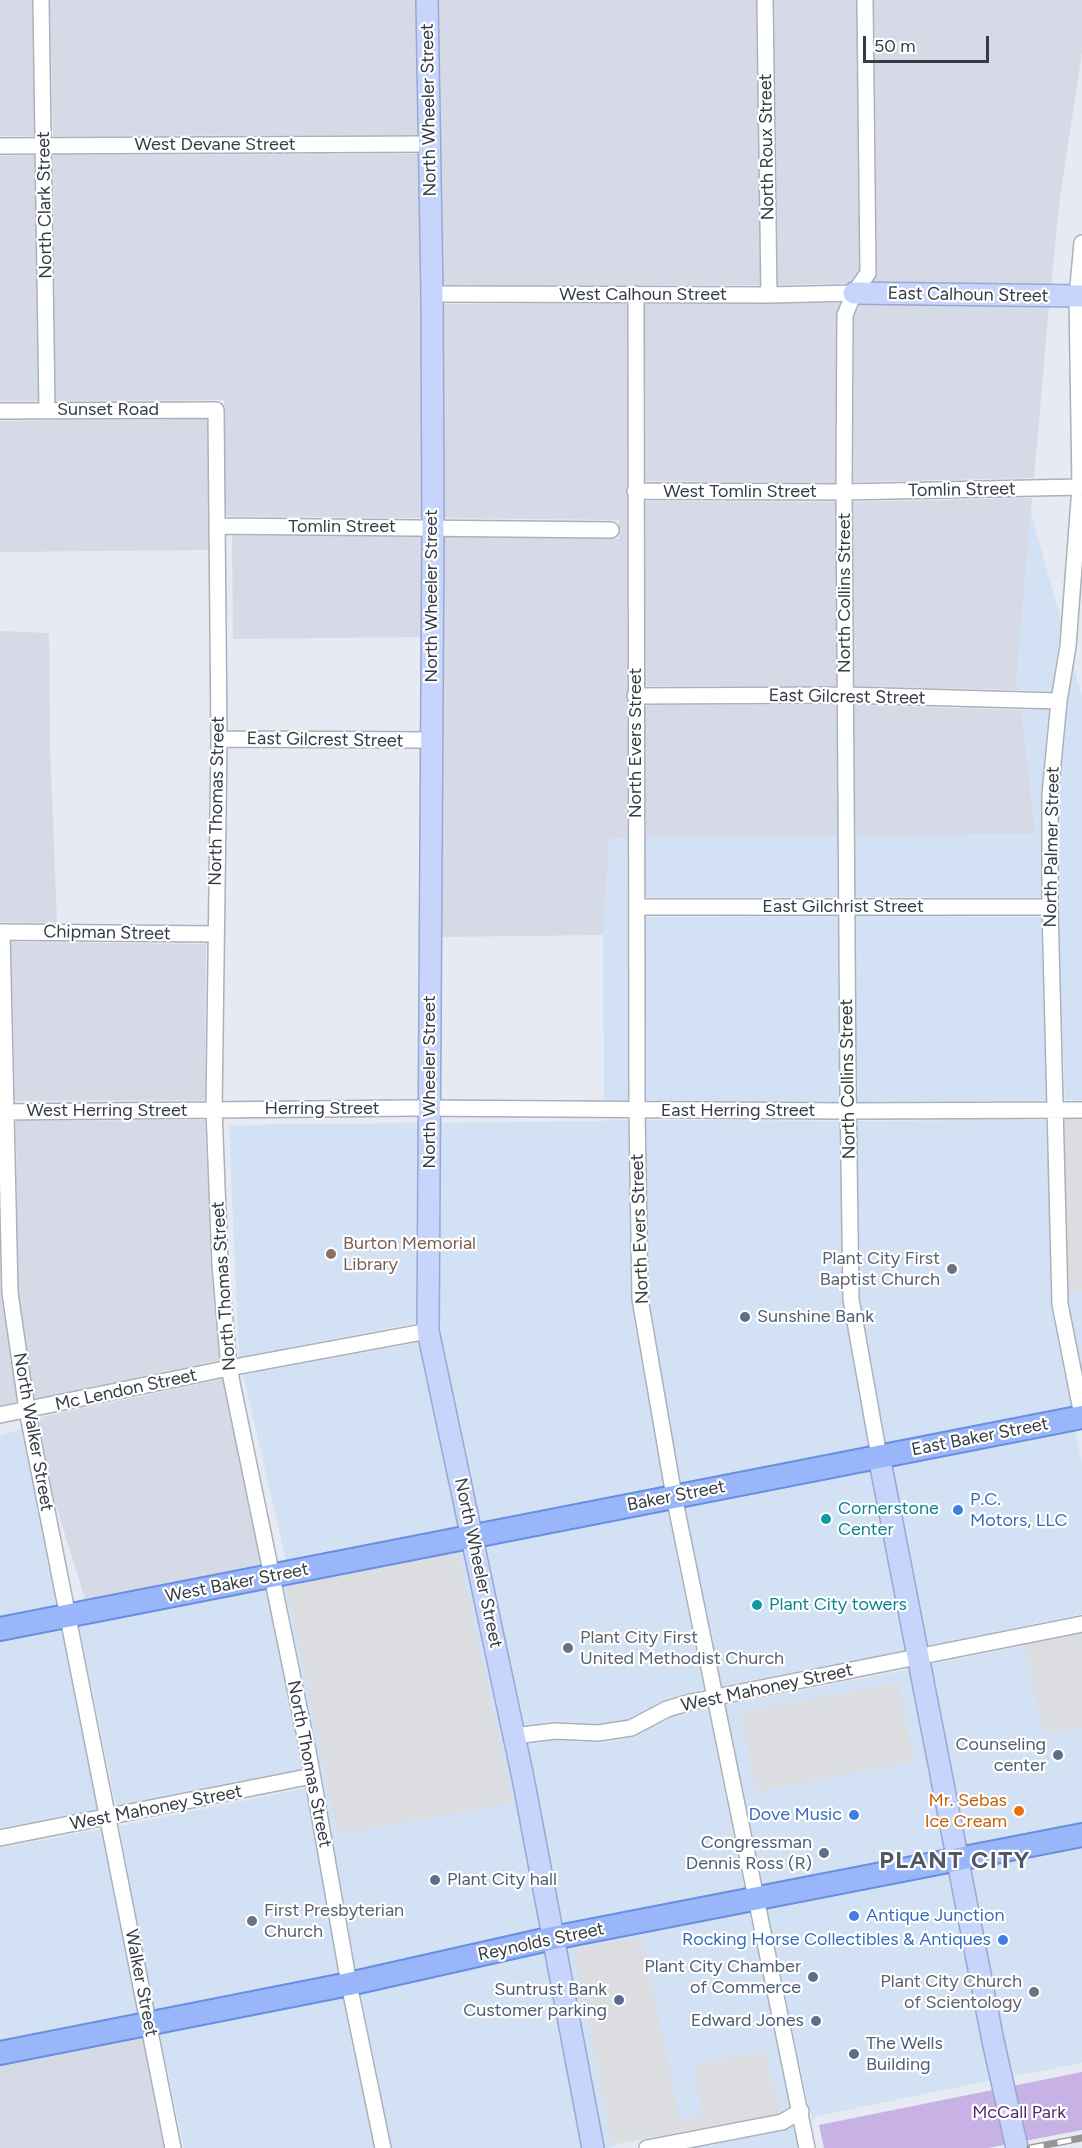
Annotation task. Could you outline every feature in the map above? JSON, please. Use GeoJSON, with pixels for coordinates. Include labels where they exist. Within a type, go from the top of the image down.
{"type":"FeatureCollection","features":[{"type":"Feature","properties":{"kind":"main road","name":"North Wheeler Street"},"geometry":{"type":"LineString","coordinates":[[427,0],[433,527],[428,1331],[514,1736],[593,2148]]}},
{"type":"Feature","properties":{"kind":"main road","name":"East Calhoun Street"},"geometry":{"type":"LineString","coordinates":[[854,293],[1079,296]]}},
{"type":"Feature","properties":{"kind":"main road","name":"East Baker Street"},"geometry":{"type":"LineString","coordinates":[[879,1456],[1082,1416]]}},
{"type":"Feature","properties":{"kind":"main road","name":"Baker Street"},"geometry":{"type":"LineString","coordinates":[[473,1536],[879,1456]]}},
{"type":"Feature","properties":{"kind":"main road","name":"North Collins Street"},"geometry":{"type":"LineString","coordinates":[[879,1456],[957,1860],[1017,2148]]}},
{"type":"Feature","properties":{"kind":"main road","name":"West Baker Street"},"geometry":{"type":"LineString","coordinates":[[0,1629],[473,1536]]}},
{"type":"Feature","properties":{"kind":"main road","name":"Reynolds Street"},"geometry":{"type":"LineString","coordinates":[[0,2053],[349,1984],[553,1938],[1082,1835]]}},
{"type":"Feature","properties":{"kind":"street","name":"North Clark Street"},"geometry":{"type":"LineString","coordinates":[[41,0],[47,410]]}},
{"type":"Feature","properties":{"kind":"street","name":"North Roux Street"},"geometry":{"type":"LineString","coordinates":[[765,0],[769,295]]}},
{"type":"Feature","properties":{"kind":"street","name":"North Collins Street"},"geometry":{"type":"LineString","coordinates":[[865,0],[868,273],[854,293],[845,315],[848,1112],[851,1299],[879,1456]]}},
{"type":"Feature","properties":{"kind":"street","name":"West Devane Street"},"geometry":{"type":"LineString","coordinates":[[0,146],[430,144]]}},
{"type":"Feature","properties":{"kind":"street","name":"North Palmer Street"},"geometry":{"type":"LineString","coordinates":[[1082,243],[1079,296],[1080,487],[1068,646],[1059,701],[1050,795],[1050,907],[1060,1304],[1082,1416]]}},
{"type":"Feature","properties":{"kind":"street","name":"West Calhoun Street"},"geometry":{"type":"LineString","coordinates":[[432,294],[854,293]]}},
{"type":"Feature","properties":{"kind":"street","name":"North Evers Street"},"geometry":{"type":"LineString","coordinates":[[636,294],[637,1110],[640,1299],[674,1496],[807,2148]]}},
{"type":"Feature","properties":{"kind":"street","name":"Sunset Road"},"geometry":{"type":"LineString","coordinates":[[0,411],[216,410]]}},
{"type":"Feature","properties":{"kind":"street","name":"North Thomas Street"},"geometry":{"type":"LineString","coordinates":[[216,410],[219,739],[214,1110],[220,1264],[229,1368],[273,1577],[312,1776],[349,1984],[383,2148]]}},
{"type":"Feature","properties":{"kind":"street","name":"Tomlin Street"},"geometry":{"type":"LineString","coordinates":[[844,492],[1080,487]]}},
{"type":"Feature","properties":{"kind":"street","name":"West Tomlin Street"},"geometry":{"type":"LineString","coordinates":[[636,491],[844,492]]}},
{"type":"Feature","properties":{"kind":"street","name":"Tomlin Street"},"geometry":{"type":"LineString","coordinates":[[217,526],[611,530]]}},
{"type":"Feature","properties":{"kind":"street","name":"East Gilcrest Street"},"geometry":{"type":"LineString","coordinates":[[636,696],[846,696],[1059,701]]}},
{"type":"Feature","properties":{"kind":"street","name":"East Gilcrest Street"},"geometry":{"type":"LineString","coordinates":[[219,739],[431,740]]}},
{"type":"Feature","properties":{"kind":"street","name":"East Gilchrist Street"},"geometry":{"type":"LineString","coordinates":[[637,907],[1050,907]]}},
{"type":"Feature","properties":{"kind":"street","name":"Chipman Street"},"geometry":{"type":"LineString","coordinates":[[1,932],[215,934]]}},
{"type":"Feature","properties":{"kind":"street","name":"North Walker Street"},"geometry":{"type":"LineString","coordinates":[[1,932],[3,1112],[10,1293],[27,1410],[109,1818]]}},
{"type":"Feature","properties":{"kind":"street","name":"Herring Street"},"geometry":{"type":"LineString","coordinates":[[214,1110],[430,1108]]}},
{"type":"Feature","properties":{"kind":"street","name":"East Herring Street"},"geometry":{"type":"LineString","coordinates":[[430,1108],[848,1112],[1082,1110]]}},
{"type":"Feature","properties":{"kind":"street","name":"West Herring Street"},"geometry":{"type":"LineString","coordinates":[[3,1112],[214,1110]]}},
{"type":"Feature","properties":{"kind":"street","name":"Mc Lendon Street"},"geometry":{"type":"LineString","coordinates":[[0,1415],[229,1368],[428,1331]]}},
{"type":"Feature","properties":{"kind":"street","name":"West Mahoney Street"},"geometry":{"type":"LineString","coordinates":[[514,1736],[555,1731],[598,1733],[631,1728],[667,1709],[714,1697],[1082,1624]]}},
{"type":"Feature","properties":{"kind":"street","name":"West Mahoney Street"},"geometry":{"type":"LineString","coordinates":[[0,1838],[312,1776]]}},
{"type":"Feature","properties":{"kind":"street","name":"Walker Street"},"geometry":{"type":"LineString","coordinates":[[109,1818],[173,2148]]}},
{"type":"Feature","properties":{"kind":"street"},"geometry":{"type":"LineString","coordinates":[[647,2148],[782,2122],[801,2111]]}},
{"type":"Feature","properties":{"kind":"shaded area"},"geometry":{"type":"Polygon","coordinates":[[[0,0],[32,0],[36,136],[0,136],[0,0]]]}},
{"type":"Feature","properties":{"kind":"shaded area"},"geometry":{"type":"Polygon","coordinates":[[[50,0],[418,0],[421,135],[53,136],[50,0]]]}},
{"type":"Feature","properties":{"kind":"shaded area"},"geometry":{"type":"Polygon","coordinates":[[[436,0],[756,0],[761,285],[440,285],[436,0]]]}},
{"type":"Feature","properties":{"kind":"shaded area"},"geometry":{"type":"Polygon","coordinates":[[[774,0],[857,0],[860,269],[850,283],[778,285],[774,0]]]}},
{"type":"Feature","properties":{"kind":"shaded area"},"geometry":{"type":"Polygon","coordinates":[[[874,0],[1082,0],[1082,52],[1060,197],[1051,286],[872,283],[877,273],[874,0]]]}},
{"type":"Feature","properties":{"kind":"shaded area"},"geometry":{"type":"Polygon","coordinates":[[[421,154],[424,518],[225,516],[224,400],[55,401],[53,155],[421,154]]]}},
{"type":"Feature","properties":{"kind":"shaded area"},"geometry":{"type":"Polygon","coordinates":[[[36,155],[38,401],[0,401],[0,156],[36,155]]]}},
{"type":"Feature","properties":{"kind":"shaded area"},"geometry":{"type":"Polygon","coordinates":[[[841,303],[837,315],[835,483],[644,481],[644,304],[841,303]]]}},
{"type":"Feature","properties":{"kind":"shaded area"},"geometry":{"type":"Polygon","coordinates":[[[860,303],[1049,306],[1034,478],[853,482],[854,317],[860,303]]]}},
{"type":"Feature","properties":{"kind":"shaded area"},"geometry":{"type":"Polygon","coordinates":[[[440,304],[627,304],[628,838],[610,838],[603,935],[439,937],[441,537],[619,539],[619,520],[441,518],[440,304]]]}},
{"type":"Feature","properties":{"kind":"shaded area"},"geometry":{"type":"Polygon","coordinates":[[[208,419],[209,550],[0,552],[0,421],[208,419]]]}},
{"type":"Feature","properties":{"kind":"shaded area"},"geometry":{"type":"Polygon","coordinates":[[[1032,498],[1017,677],[1018,690],[854,686],[853,502],[1032,498]]]}},
{"type":"Feature","properties":{"kind":"shaded area"},"geometry":{"type":"Polygon","coordinates":[[[644,501],[835,502],[837,686],[644,686],[644,501]]]}},
{"type":"Feature","properties":{"kind":"shaded area"},"geometry":{"type":"Polygon","coordinates":[[[1031,513],[1061,620],[1052,691],[1018,690],[1017,677],[1031,513]]]}},
{"type":"Feature","properties":{"kind":"shaded area"},"geometry":{"type":"Polygon","coordinates":[[[232,535],[424,537],[423,637],[233,639],[232,535]]]}},
{"type":"Feature","properties":{"kind":"shaded area"},"geometry":{"type":"Polygon","coordinates":[[[0,631],[49,633],[50,746],[57,923],[0,922],[0,631]]]}},
{"type":"Feature","properties":{"kind":"shaded area"},"geometry":{"type":"Polygon","coordinates":[[[1073,665],[1082,695],[1082,1100],[1065,1100],[1058,907],[1058,795],[1073,665]]]}},
{"type":"Feature","properties":{"kind":"shaded area"},"geometry":{"type":"Polygon","coordinates":[[[644,705],[837,705],[838,836],[645,838],[644,705]]]}},
{"type":"Feature","properties":{"kind":"shaded area"},"geometry":{"type":"Polygon","coordinates":[[[854,705],[1021,710],[1036,834],[855,836],[854,705]]]}},
{"type":"Feature","properties":{"kind":"shaded area"},"geometry":{"type":"Polygon","coordinates":[[[1021,710],[1049,710],[1041,795],[1041,897],[855,897],[855,836],[1036,834],[1021,710]]]}},
{"type":"Feature","properties":{"kind":"shaded area"},"geometry":{"type":"Polygon","coordinates":[[[838,836],[838,897],[645,897],[645,838],[838,836]]]}},
{"type":"Feature","properties":{"kind":"shaded area"},"geometry":{"type":"Polygon","coordinates":[[[610,838],[628,838],[628,1100],[604,1100],[603,935],[610,838]]]}},
{"type":"Feature","properties":{"kind":"shaded area"},"geometry":{"type":"Polygon","coordinates":[[[838,916],[840,1102],[645,1100],[645,917],[838,916]]]}},
{"type":"Feature","properties":{"kind":"shaded area"},"geometry":{"type":"Polygon","coordinates":[[[855,916],[1041,917],[1047,1100],[857,1102],[855,916]]]}},
{"type":"Feature","properties":{"kind":"shaded area"},"geometry":{"type":"Polygon","coordinates":[[[11,942],[206,944],[205,1100],[15,1101],[11,942]]]}},
{"type":"Feature","properties":{"kind":"shaded area"},"geometry":{"type":"Polygon","coordinates":[[[1056,1110],[1082,1110],[1082,1292],[1060,1292],[1056,1110]]]}},
{"type":"Feature","properties":{"kind":"shaded area"},"geometry":{"type":"Polygon","coordinates":[[[205,1120],[211,1265],[220,1360],[34,1399],[18,1293],[16,1121],[205,1120]]]}},
{"type":"Feature","properties":{"kind":"shaded area"},"geometry":{"type":"Polygon","coordinates":[[[628,1120],[631,1301],[664,1489],[480,1524],[437,1330],[439,1123],[628,1120]]]}},
{"type":"Feature","properties":{"kind":"shaded area"},"geometry":{"type":"Polygon","coordinates":[[[646,1120],[840,1121],[843,1299],[869,1449],[681,1485],[648,1298],[646,1120]]]}},
{"type":"Feature","properties":{"kind":"shaded area"},"geometry":{"type":"Polygon","coordinates":[[[1048,1120],[1051,1305],[1072,1409],[886,1445],[860,1298],[857,1121],[1048,1120]]]}},
{"type":"Feature","properties":{"kind":"shaded area"},"geometry":{"type":"Polygon","coordinates":[[[1065,1120],[1082,1120],[1082,1371],[1069,1303],[1065,1120]]]}},
{"type":"Feature","properties":{"kind":"shaded area"},"geometry":{"type":"Polygon","coordinates":[[[422,1123],[419,1322],[239,1357],[229,1125],[422,1123]]]}},
{"type":"Feature","properties":{"kind":"shaded area"},"geometry":{"type":"Polygon","coordinates":[[[0,1224],[1,1294],[17,1402],[0,1406],[0,1224]]]}},
{"type":"Feature","properties":{"kind":"shaded area"},"geometry":{"type":"Polygon","coordinates":[[[421,1342],[462,1528],[287,1564],[243,1375],[421,1342]]]}},
{"type":"Feature","properties":{"kind":"shaded area"},"geometry":{"type":"Polygon","coordinates":[[[223,1379],[262,1569],[86,1602],[54,1499],[37,1418],[223,1379]]]}},
{"type":"Feature","properties":{"kind":"shaded area"},"geometry":{"type":"Polygon","coordinates":[[[1075,1428],[1082,1465],[1082,1614],[924,1646],[889,1464],[1075,1428]]]}},
{"type":"Feature","properties":{"kind":"shaded area"},"geometry":{"type":"Polygon","coordinates":[[[22,1429],[59,1608],[0,1619],[0,1435],[22,1429]]]}},
{"type":"Feature","properties":{"kind":"shaded area"},"geometry":{"type":"Polygon","coordinates":[[[872,1467],[907,1650],[721,1686],[684,1504],[872,1467]]]}},
{"type":"Feature","properties":{"kind":"shaded area"},"geometry":{"type":"Polygon","coordinates":[[[667,1507],[704,1689],[665,1699],[629,1719],[598,1724],[556,1721],[521,1725],[484,1543],[667,1507]]]}},
{"type":"Feature","properties":{"kind":"shaded area"},"geometry":{"type":"Polygon","coordinates":[[[457,1547],[513,1803],[338,1834],[286,1582],[457,1547]]]}},
{"type":"Feature","properties":{"kind":"shaded area"},"geometry":{"type":"Polygon","coordinates":[[[467,1547],[543,1931],[356,1972],[320,1765],[284,1587],[467,1547]]]}},
{"type":"Feature","properties":{"kind":"shaded area"},"geometry":{"type":"Polygon","coordinates":[[[267,1590],[302,1769],[116,1806],[79,1624],[267,1590]]]}},
{"type":"Feature","properties":{"kind":"shaded area"},"geometry":{"type":"Polygon","coordinates":[[[1082,1624],[1082,1728],[1044,1733],[1022,1636],[1082,1624]]]}},
{"type":"Feature","properties":{"kind":"shaded area"},"geometry":{"type":"Polygon","coordinates":[[[62,1627],[99,1810],[0,1828],[0,1639],[62,1627]]]}},
{"type":"Feature","properties":{"kind":"shaded area"},"geometry":{"type":"Polygon","coordinates":[[[1082,1634],[1082,1826],[964,1849],[928,1665],[1082,1634]]]}},
{"type":"Feature","properties":{"kind":"shaded area"},"geometry":{"type":"Polygon","coordinates":[[[911,1669],[947,1852],[762,1888],[725,1705],[911,1669]]]}},
{"type":"Feature","properties":{"kind":"shaded area"},"geometry":{"type":"Polygon","coordinates":[[[898,1683],[914,1761],[756,1792],[741,1712],[898,1683]]]}},
{"type":"Feature","properties":{"kind":"shaded area"},"geometry":{"type":"Polygon","coordinates":[[[708,1708],[745,1892],[559,1927],[525,1744],[555,1740],[600,1743],[632,1738],[670,1718],[708,1708]]]}},
{"type":"Feature","properties":{"kind":"shaded area"},"geometry":{"type":"Polygon","coordinates":[[[306,1788],[339,1976],[155,2013],[119,1826],[306,1788]]]}},
{"type":"Feature","properties":{"kind":"shaded area"},"geometry":{"type":"Polygon","coordinates":[[[102,1829],[138,2016],[0,2043],[0,1848],[102,1829]]]}},
{"type":"Feature","properties":{"kind":"shaded area"},"geometry":{"type":"Polygon","coordinates":[[[1082,1845],[1082,2063],[1010,2077],[968,1868],[1082,1845]]]}},
{"type":"Feature","properties":{"kind":"shaded area"},"geometry":{"type":"Polygon","coordinates":[[[951,1871],[993,2080],[817,2116],[811,2123],[812,2115],[766,1907],[951,1871]]]}},
{"type":"Feature","properties":{"kind":"shaded area"},"geometry":{"type":"Polygon","coordinates":[[[749,1911],[791,2106],[779,2112],[602,2148],[563,1946],[749,1911]]]}},
{"type":"Feature","properties":{"kind":"shaded area","name":"Suntrust Bank Customer parking"},"geometry":{"type":"Polygon","coordinates":[[[642,1937],[680,2119],[702,2114],[695,2065],[764,2051],[779,2114],[612,2144],[574,1949],[642,1937]]]}},
{"type":"Feature","properties":{"kind":"shaded area"},"geometry":{"type":"Polygon","coordinates":[[[546,1950],[584,2148],[392,2148],[360,1991],[546,1950]]]}},
{"type":"Feature","properties":{"kind":"shaded area"},"geometry":{"type":"Polygon","coordinates":[[[343,1995],[374,2148],[184,2148],[159,2032],[343,1995]]]}},
{"type":"Feature","properties":{"kind":"shaded area"},"geometry":{"type":"Polygon","coordinates":[[[142,2035],[164,2148],[0,2148],[0,2063],[142,2035]]]}},
{"type":"Feature","properties":{"kind":"shaded area"},"geometry":{"type":"Polygon","coordinates":[[[794,2126],[798,2148],[698,2148],[783,2131],[794,2126]]]}},
{"type":"Feature","properties":{"kind":"green space","name":"McCall Park"},"geometry":{"type":"Polygon","coordinates":[[[1082,2072],[1082,2130],[988,2148],[824,2148],[819,2125],[1082,2072]]]}},
{"type":"Feature","properties":{"kind":"railway"},"geometry":{"type":"LineString","coordinates":[[1030,2148],[1082,2138]]}},
{"type":"Feature","properties":{"kind":"place","name":"Burton Memorial Library"},"geometry":{"type":"Point","coordinates":[331,1254]}},
{"type":"Feature","properties":{"kind":"place","name":"Plant City First Baptist Church"},"geometry":{"type":"Point","coordinates":[952,1269]}},
{"type":"Feature","properties":{"kind":"place","name":"Sunshine Bank"},"geometry":{"type":"Point","coordinates":[745,1317]}},
{"type":"Feature","properties":{"kind":"place","name":"P.C. Motors, LLC"},"geometry":{"type":"Point","coordinates":[958,1510]}},
{"type":"Feature","properties":{"kind":"place","name":"Cornerstone Center"},"geometry":{"type":"Point","coordinates":[826,1519]}},
{"type":"Feature","properties":{"kind":"place","name":"Plant City towers"},"geometry":{"type":"Point","coordinates":[757,1605]}},
{"type":"Feature","properties":{"kind":"place","name":"Plant City First United Methodist Church"},"geometry":{"type":"Point","coordinates":[568,1648]}},
{"type":"Feature","properties":{"kind":"place","name":"Counseling center"},"geometry":{"type":"Point","coordinates":[1058,1755]}},
{"type":"Feature","properties":{"kind":"place","name":"Mr. Sebas Ice Cream"},"geometry":{"type":"Point","coordinates":[1019,1811]}},
{"type":"Feature","properties":{"kind":"place","name":"Dove Music"},"geometry":{"type":"Point","coordinates":[854,1815]}},
{"type":"Feature","properties":{"kind":"place","name":"Congressman Dennis Ross (R)"},"geometry":{"type":"Point","coordinates":[824,1853]}},
{"type":"Feature","properties":{"kind":"place","name":"Plant City hall"},"geometry":{"type":"Point","coordinates":[435,1880]}},
{"type":"Feature","properties":{"kind":"place","name":"Antique Junction"},"geometry":{"type":"Point","coordinates":[854,1916]}},
{"type":"Feature","properties":{"kind":"place","name":"First Presbyterian Church"},"geometry":{"type":"Point","coordinates":[252,1921]}},
{"type":"Feature","properties":{"kind":"place","name":"Rocking Horse Collectibles & Antiques"},"geometry":{"type":"Point","coordinates":[1003,1940]}},
{"type":"Feature","properties":{"kind":"place","name":"Plant City Chamber of Commerce"},"geometry":{"type":"Point","coordinates":[813,1977]}},
{"type":"Feature","properties":{"kind":"place","name":"Plant City Church of Scientology"},"geometry":{"type":"Point","coordinates":[1034,1992]}},
{"type":"Feature","properties":{"kind":"place","name":"Suntrust Bank Customer parking"},"geometry":{"type":"Point","coordinates":[619,2000]}},
{"type":"Feature","properties":{"kind":"place","name":"Edward Jones"},"geometry":{"type":"Point","coordinates":[816,2021]}},
{"type":"Feature","properties":{"kind":"place","name":"The Wells Building"},"geometry":{"type":"Point","coordinates":[854,2054]}},
{"type":"Feature","properties":{"kind":"district","name":"PLANT CITY"},"geometry":{"type":"Point","coordinates":[955,1861]}}]}
